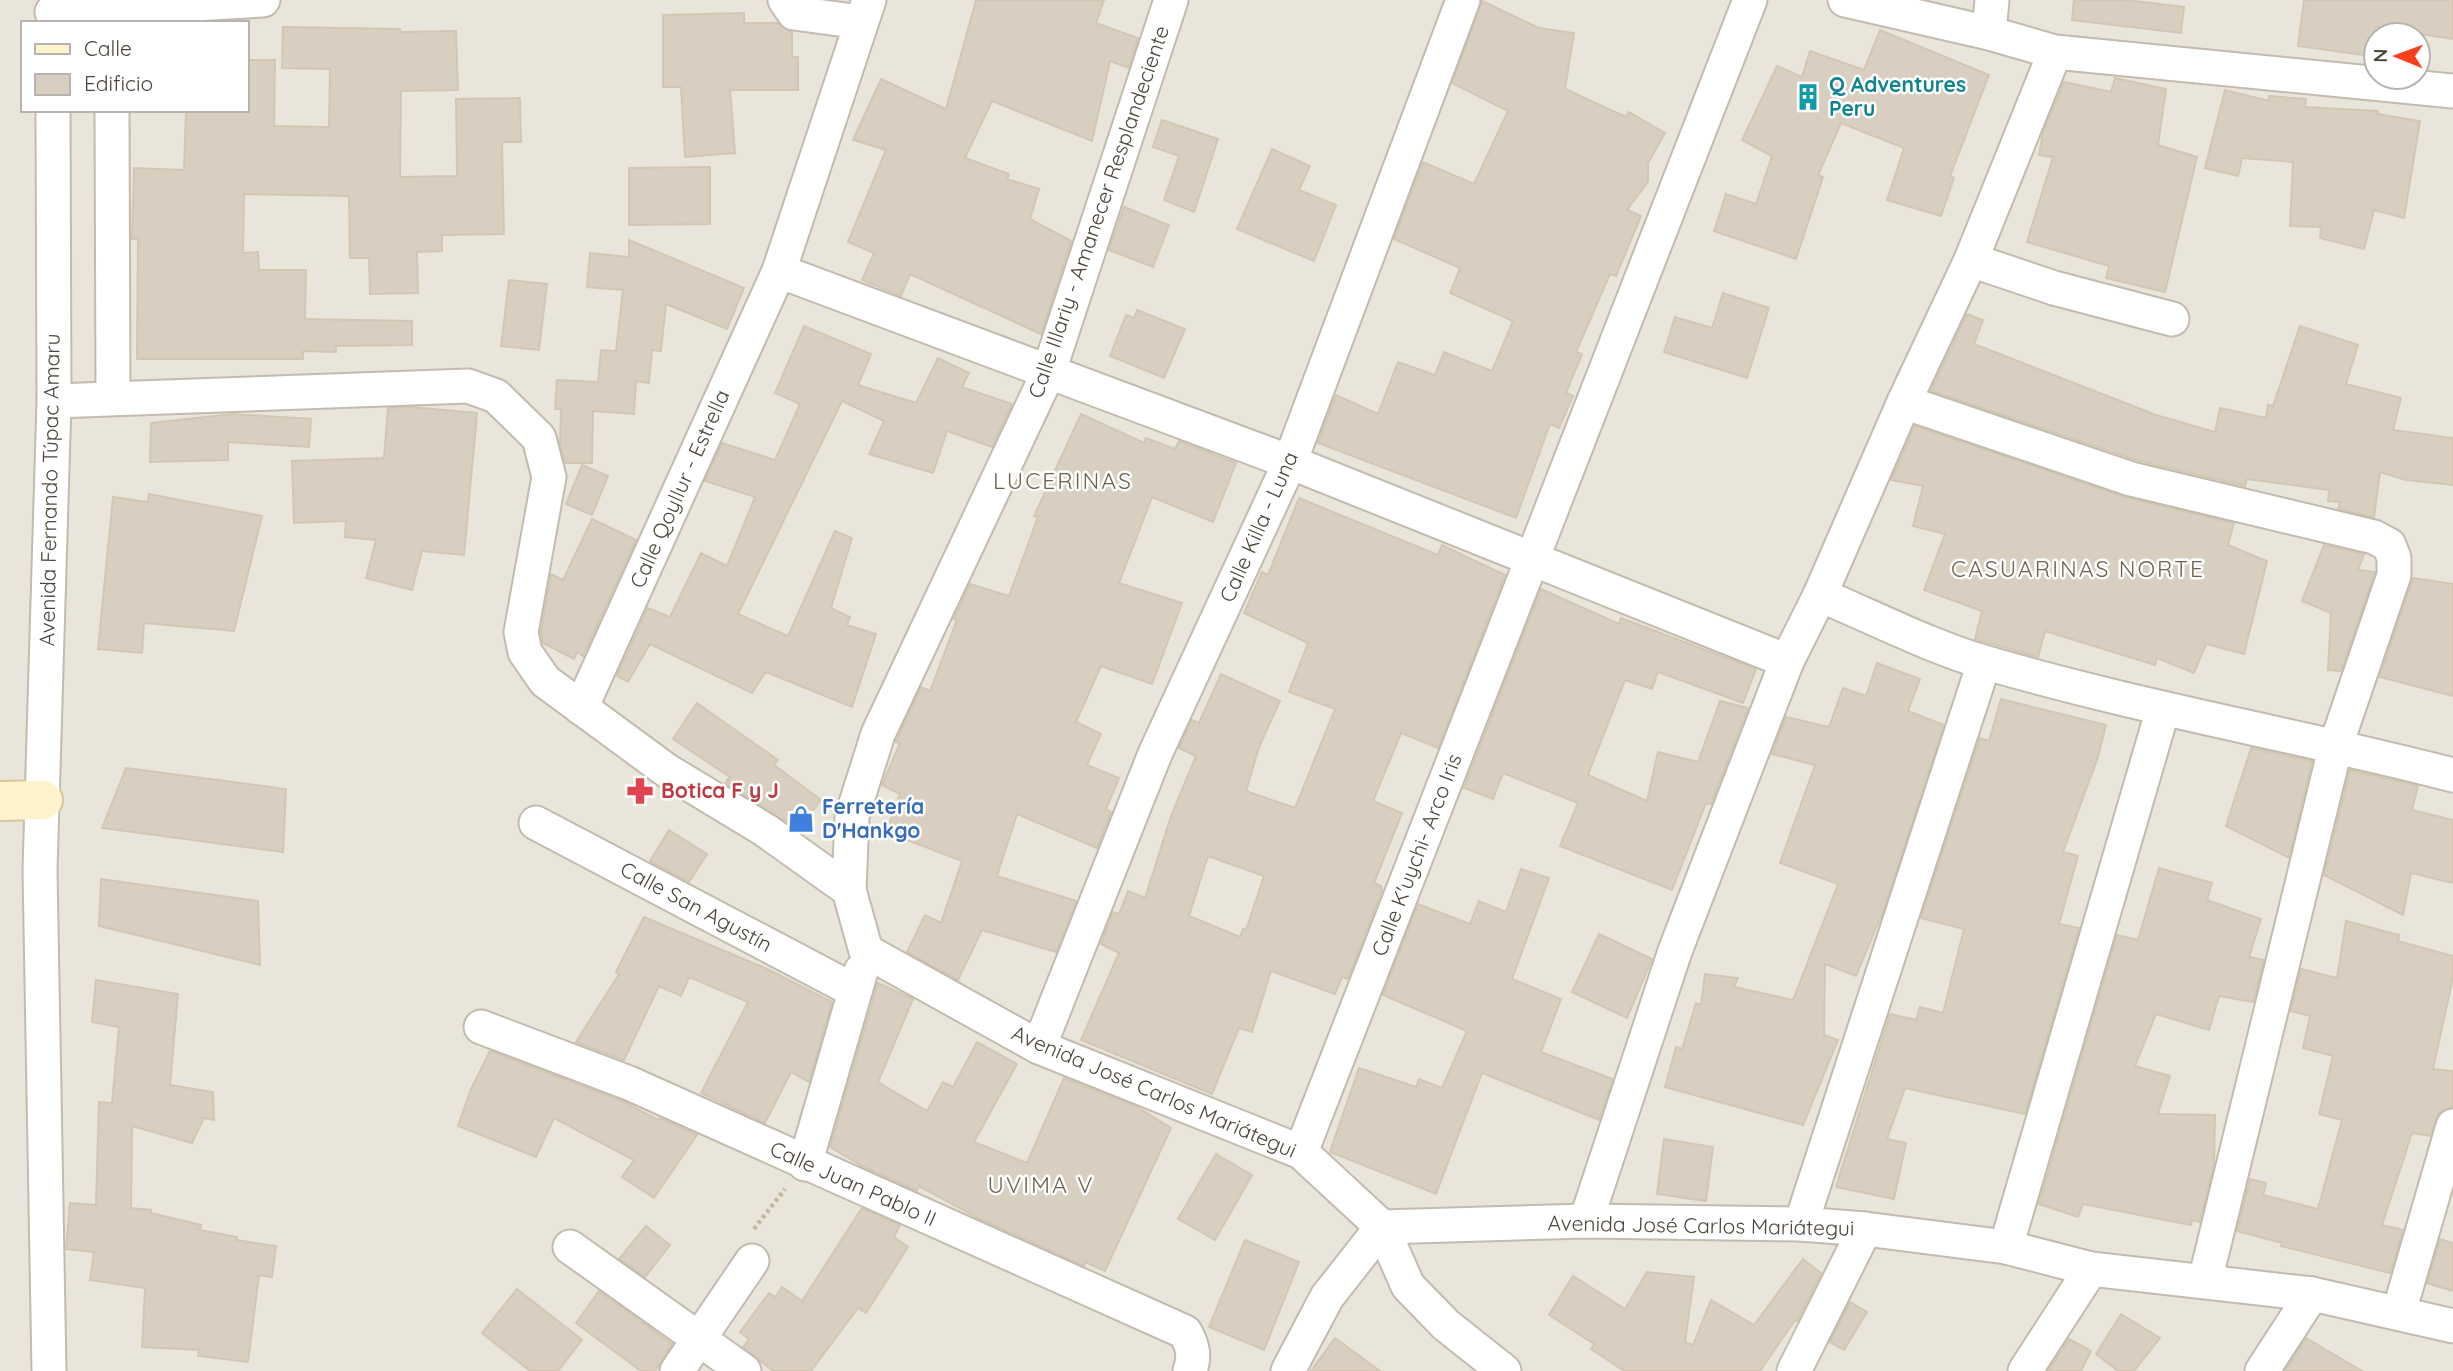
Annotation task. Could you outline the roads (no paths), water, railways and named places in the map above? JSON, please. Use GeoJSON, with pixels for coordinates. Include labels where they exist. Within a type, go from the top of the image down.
{"type":"FeatureCollection","features":[{"type":"Feature","properties":{"kind":"main road"},"geometry":{"type":"LineString","coordinates":[[0,801],[43,800]]}},
{"type":"Feature","properties":{"kind":"street"},"geometry":{"type":"LineString","coordinates":[[52,12],[263,0]]}},
{"type":"Feature","properties":{"kind":"street"},"geometry":{"type":"LineString","coordinates":[[785,0],[794,13],[864,11]]}},
{"type":"Feature","properties":{"kind":"street","name":"Calle Illariy - Amanecer Resplandeciente"},"geometry":{"type":"LineString","coordinates":[[849,890],[852,816],[877,734],[1049,371],[1171,0]]}},
{"type":"Feature","properties":{"kind":"street","name":"Calle Killa - Luna"},"geometry":{"type":"LineString","coordinates":[[1039,1047],[1156,754],[1290,462],[1463,0]]}},
{"type":"Feature","properties":{"kind":"street","name":"Calle K'uychi- Arco Iris"},"geometry":{"type":"LineString","coordinates":[[1301,1152],[1749,0]]}},
{"type":"Feature","properties":{"kind":"street"},"geometry":{"type":"LineString","coordinates":[[1845,0],[1989,33],[2055,52],[2453,91]]}},
{"type":"Feature","properties":{"kind":"street"},"geometry":{"type":"LineString","coordinates":[[1989,33],[1992,0]]}},
{"type":"Feature","properties":{"kind":"street","name":"Calle Qoyllur - Estrella"},"geometry":{"type":"LineString","coordinates":[[581,708],[779,271],[864,11]]}},
{"type":"Feature","properties":{"kind":"street"},"geometry":{"type":"LineString","coordinates":[[1586,1221],[1675,951],[1787,661],[1820,595],[1904,402],[1971,260],[2055,52]]}},
{"type":"Feature","properties":{"kind":"street","name":"Avenida Fernando Túpac Amaru"},"geometry":{"type":"LineString","coordinates":[[49,1371],[40,870],[54,401],[53,112]]}},
{"type":"Feature","properties":{"kind":"street"},"geometry":{"type":"LineString","coordinates":[[112,112],[113,397]]}},
{"type":"Feature","properties":{"kind":"street"},"geometry":{"type":"LineString","coordinates":[[1971,260],[2054,288],[2172,319]]}},
{"type":"Feature","properties":{"kind":"street"},"geometry":{"type":"LineString","coordinates":[[779,271],[1290,462],[1787,661]]}},
{"type":"Feature","properties":{"kind":"street"},"geometry":{"type":"LineString","coordinates":[[54,401],[468,386],[496,397],[539,438],[549,478],[522,632],[525,652],[545,681],[581,708],[666,770],[765,830],[849,890],[866,951],[805,1164]]}},
{"type":"Feature","properties":{"kind":"street"},"geometry":{"type":"LineString","coordinates":[[1904,402],[2131,479],[2355,531],[2389,545],[2394,558],[2394,575],[2336,745],[2205,1281]]}},
{"type":"Feature","properties":{"kind":"street"},"geometry":{"type":"LineString","coordinates":[[1820,595],[1984,663],[2163,709],[2336,745],[2453,775]]}},
{"type":"Feature","properties":{"kind":"street"},"geometry":{"type":"LineString","coordinates":[[1801,1224],[1984,663]]}},
{"type":"Feature","properties":{"kind":"street"},"geometry":{"type":"LineString","coordinates":[[2006,1247],[2163,709]]}},
{"type":"Feature","properties":{"kind":"street","name":"Calle San Agustín"},"geometry":{"type":"LineString","coordinates":[[536,823],[855,991]]}},
{"type":"Feature","properties":{"kind":"street","name":"Avenida José Carlos Mariátegui"},"geometry":{"type":"LineString","coordinates":[[866,951],[1039,1047],[1301,1152],[1382,1227],[1586,1221],[1801,1224],[1865,1229],[2006,1247],[2091,1269],[2312,1294],[2453,1326]]}},
{"type":"Feature","properties":{"kind":"street","name":"Calle Juan Pablo II"},"geometry":{"type":"LineString","coordinates":[[481,1027],[629,1083],[1185,1332],[1191,1343],[1194,1360],[1190,1371]]}},
{"type":"Feature","properties":{"kind":"street"},"geometry":{"type":"LineString","coordinates":[[2399,1312],[2453,1126]]}},
{"type":"Feature","properties":{"kind":"street"},"geometry":{"type":"LineString","coordinates":[[1288,1371],[1327,1297],[1382,1227],[1408,1286],[1446,1325],[1504,1371]]}},
{"type":"Feature","properties":{"kind":"street"},"geometry":{"type":"LineString","coordinates":[[1794,1371],[1865,1229]]}},
{"type":"Feature","properties":{"kind":"street"},"geometry":{"type":"LineString","coordinates":[[570,1247],[699,1336],[744,1371]]}},
{"type":"Feature","properties":{"kind":"street"},"geometry":{"type":"LineString","coordinates":[[677,1371],[752,1261]]}},
{"type":"Feature","properties":{"kind":"street"},"geometry":{"type":"LineString","coordinates":[[2025,1371],[2091,1269]]}},
{"type":"Feature","properties":{"kind":"street"},"geometry":{"type":"LineString","coordinates":[[2262,1371],[2312,1294]]}},
{"type":"Feature","properties":{"kind":"place","name":"Q Adventures Peru"},"geometry":{"type":"Point","coordinates":[1808,97]}},
{"type":"Feature","properties":{"kind":"place","name":"Botica F y J"},"geometry":{"type":"Point","coordinates":[640,791]}},
{"type":"Feature","properties":{"kind":"place","name":"Ferretería D'Hankgo"},"geometry":{"type":"Point","coordinates":[801,819]}},
{"type":"Feature","properties":{"kind":"district","name":"LUCERINAS"},"geometry":{"type":"Point","coordinates":[1063,481]}},
{"type":"Feature","properties":{"kind":"district","name":"CASUARINAS NORTE"},"geometry":{"type":"Point","coordinates":[2078,569]}},
{"type":"Feature","properties":{"kind":"district","name":"UVIMA V"},"geometry":{"type":"Point","coordinates":[1041,1185]}}]}
